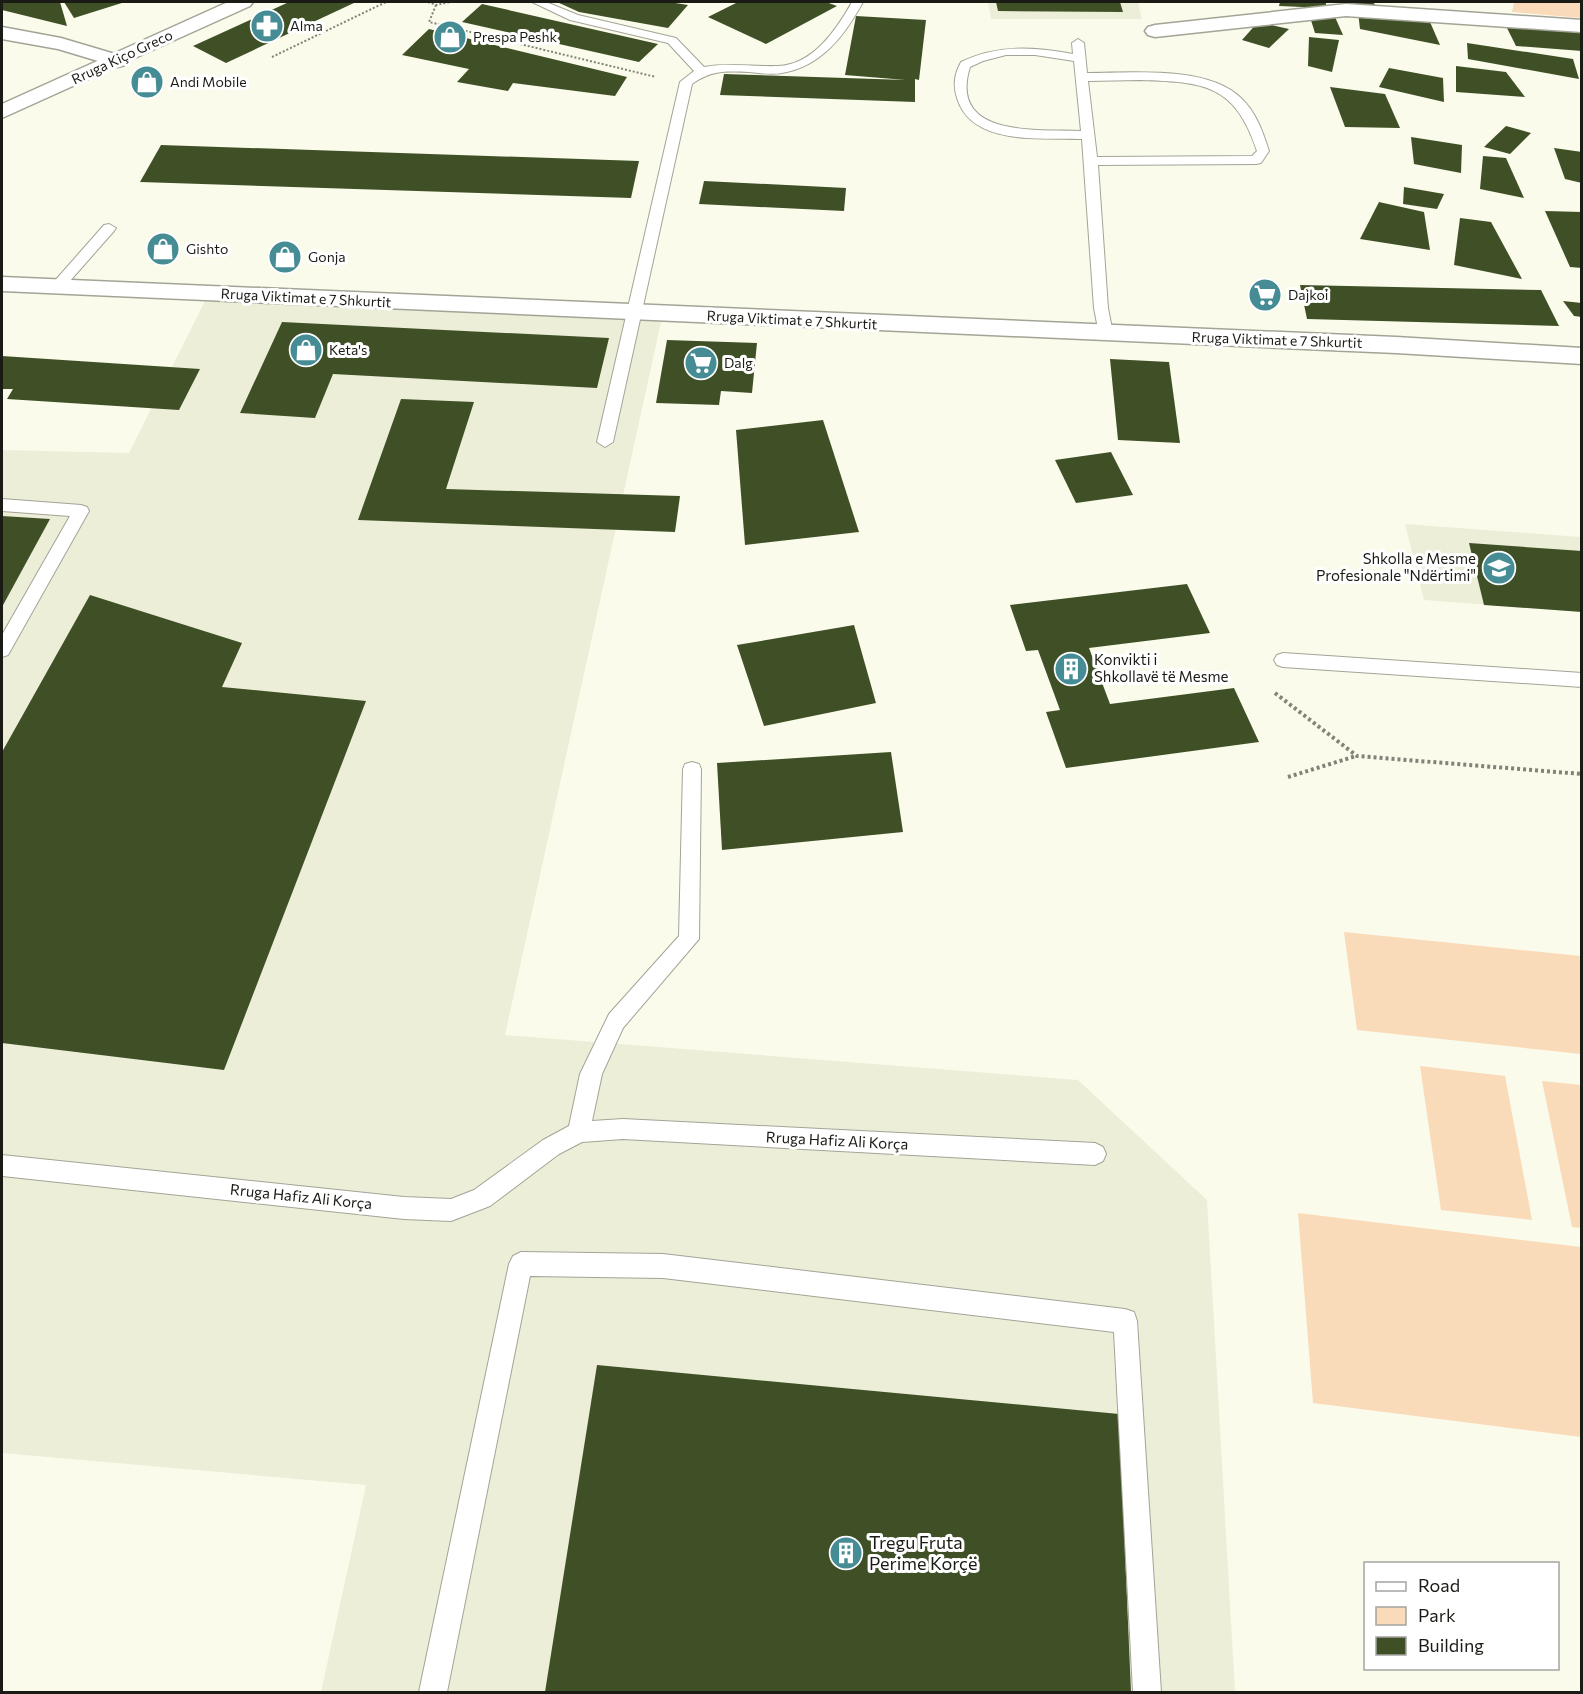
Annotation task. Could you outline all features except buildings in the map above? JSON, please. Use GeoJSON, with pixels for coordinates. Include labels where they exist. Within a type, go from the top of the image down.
{"type":"FeatureCollection","features":[{"type":"Feature","properties":{"kind":"street","name":"Rruga Kiço Greco"},"geometry":{"type":"LineString","coordinates":[[2,112],[118,61],[238,2]]}},
{"type":"Feature","properties":{"kind":"street"},"geometry":{"type":"LineString","coordinates":[[1155,31],[1346,10],[1581,26]]}},
{"type":"Feature","properties":{"kind":"street"},"geometry":{"type":"LineString","coordinates":[[2,33],[61,44],[118,61]]}},
{"type":"Feature","properties":{"kind":"street","name":"Rruga Viktimat e 7 Shkurtit"},"geometry":{"type":"LineString","coordinates":[[2,284],[1396,345],[1581,356]]}},
{"type":"Feature","properties":{"kind":"lane"},"geometry":{"type":"LineString","coordinates":[[538,2],[574,18],[672,40],[701,72]]}},
{"type":"Feature","properties":{"kind":"lane"},"geometry":{"type":"LineString","coordinates":[[604,442],[686,82],[701,72],[721,68],[780,70],[803,64],[820,52],[846,23],[857,2]]}},
{"type":"Feature","properties":{"kind":"lane"},"geometry":{"type":"LineString","coordinates":[[1078,43],[1091,161],[1101,309],[1106,334]]}},
{"type":"Feature","properties":{"kind":"lane"},"geometry":{"type":"LineString","coordinates":[[1079,58],[1012,50],[979,56],[965,65],[959,84],[965,103],[975,119],[986,126],[1011,132],[1088,135]]}},
{"type":"Feature","properties":{"kind":"lane"},"geometry":{"type":"LineString","coordinates":[[1082,77],[1179,78],[1212,86],[1235,98],[1255,125],[1263,151],[1256,160],[1091,161]]}},
{"type":"Feature","properties":{"kind":"lane"},"geometry":{"type":"LineString","coordinates":[[57,286],[109,228]]}},
{"type":"Feature","properties":{"kind":"lane"},"geometry":{"type":"LineString","coordinates":[[2,651],[81,511],[7,505]]}},
{"type":"Feature","properties":{"kind":"lane"},"geometry":{"type":"LineString","coordinates":[[1283,660],[1581,680]]}},
{"type":"Feature","properties":{"kind":"lane"},"geometry":{"type":"LineString","coordinates":[[579,1132],[591,1074],[616,1021],[688,939],[692,769]]}},
{"type":"Feature","properties":{"kind":"lane","name":"Rruga Hafiz Ali Korça"},"geometry":{"type":"LineString","coordinates":[[2,1167],[404,1208],[451,1210],[482,1197],[550,1147],[579,1132],[623,1129],[1095,1154]]}},
{"type":"Feature","properties":{"kind":"lane"},"geometry":{"type":"LineString","coordinates":[[433,1692],[521,1264],[663,1266],[1125,1322],[1147,1692]]}},
{"type":"Feature","properties":{"kind":"path"},"geometry":{"type":"LineString","coordinates":[[272,57],[386,2]]}},
{"type":"Feature","properties":{"kind":"path"},"geometry":{"type":"LineString","coordinates":[[428,2],[436,5],[450,2]]}},
{"type":"Feature","properties":{"kind":"path"},"geometry":{"type":"LineString","coordinates":[[436,5],[429,22],[628,72],[686,82]]}},
{"type":"Feature","properties":{"kind":"path"},"geometry":{"type":"LineString","coordinates":[[1274,692],[1357,756]]}},
{"type":"Feature","properties":{"kind":"path"},"geometry":{"type":"LineString","coordinates":[[1288,777],[1357,756],[1581,774]]}},
{"type":"Feature","properties":{"kind":"shaded area"},"geometry":{"type":"Polygon","coordinates":[[[988,2],[1138,2],[1142,19],[991,19],[988,2]]]}},
{"type":"Feature","properties":{"kind":"shaded area"},"geometry":{"type":"Polygon","coordinates":[[[206,299],[661,322],[505,1035],[1078,1080],[1207,1200],[1235,1692],[321,1692],[366,1485],[2,1453],[2,450],[129,453],[206,299]]]}},
{"type":"Feature","properties":{"kind":"shaded area","name":"Shkolla e Mesme Profesionale \"Ndërtimi\""},"geometry":{"type":"Polygon","coordinates":[[[1405,524],[1581,537],[1581,612],[1424,600],[1405,524]]]}},
{"type":"Feature","properties":{"kind":"green space"},"geometry":{"type":"Polygon","coordinates":[[[1514,2],[1581,4],[1581,18],[1512,12],[1514,2]]]}},
{"type":"Feature","properties":{"kind":"green space"},"geometry":{"type":"Polygon","coordinates":[[[1344,932],[1581,956],[1581,1054],[1357,1030],[1344,932]]]}},
{"type":"Feature","properties":{"kind":"green space"},"geometry":{"type":"Polygon","coordinates":[[[1420,1066],[1505,1076],[1532,1220],[1441,1210],[1420,1066]]]}},
{"type":"Feature","properties":{"kind":"green space"},"geometry":{"type":"Polygon","coordinates":[[[1542,1081],[1581,1085],[1581,1228],[1572,1227],[1542,1081]]]}},
{"type":"Feature","properties":{"kind":"green space"},"geometry":{"type":"Polygon","coordinates":[[[1298,1213],[1581,1247],[1581,1437],[1313,1403],[1298,1213]]]}},
{"type":"Feature","properties":{"kind":"place","name":"Alma"},"geometry":{"type":"Point","coordinates":[267,26]}},
{"type":"Feature","properties":{"kind":"place","name":"Prespa Peshk"},"geometry":{"type":"Point","coordinates":[450,37]}},
{"type":"Feature","properties":{"kind":"place","name":"Andi Mobile"},"geometry":{"type":"Point","coordinates":[147,82]}},
{"type":"Feature","properties":{"kind":"place","name":"Gishto"},"geometry":{"type":"Point","coordinates":[163,249]}},
{"type":"Feature","properties":{"kind":"place","name":"Gonja"},"geometry":{"type":"Point","coordinates":[285,257]}},
{"type":"Feature","properties":{"kind":"place","name":"Dajkoi"},"geometry":{"type":"Point","coordinates":[1265,295]}},
{"type":"Feature","properties":{"kind":"place","name":"Keta's"},"geometry":{"type":"Point","coordinates":[306,350]}},
{"type":"Feature","properties":{"kind":"place","name":"Dalg"},"geometry":{"type":"Point","coordinates":[701,363]}},
{"type":"Feature","properties":{"kind":"place","name":"Shkolla e Mesme Profesionale \"Ndërtimi\""},"geometry":{"type":"Point","coordinates":[1499,568]}},
{"type":"Feature","properties":{"kind":"place","name":"Konvikti i Shkollavë të Mesme"},"geometry":{"type":"Point","coordinates":[1071,669]}},
{"type":"Feature","properties":{"kind":"place","name":"Tregu Fruta Perime Korçë"},"geometry":{"type":"Point","coordinates":[846,1553]}}]}
